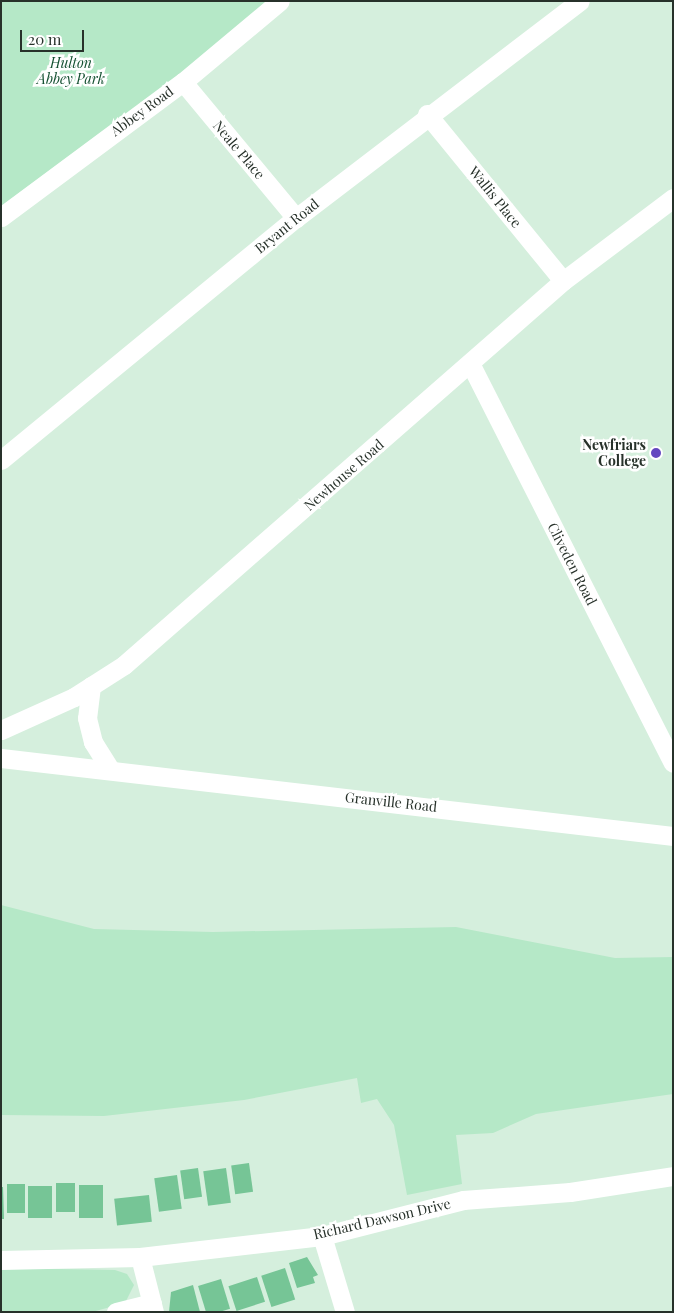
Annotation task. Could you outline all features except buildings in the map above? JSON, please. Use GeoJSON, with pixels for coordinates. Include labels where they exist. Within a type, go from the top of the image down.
{"type":"FeatureCollection","features":[{"type":"Feature","properties":{"kind":"street","name":"Abbey Road"},"geometry":{"type":"LineString","coordinates":[[1,217],[183,82],[280,1]]}},
{"type":"Feature","properties":{"kind":"street","name":"Bryant Road"},"geometry":{"type":"LineString","coordinates":[[1,460],[296,218],[427,114],[580,1]]}},
{"type":"Feature","properties":{"kind":"street","name":"Neale Place"},"geometry":{"type":"LineString","coordinates":[[183,82],[296,218]]}},
{"type":"Feature","properties":{"kind":"street","name":"Wallis Place"},"geometry":{"type":"LineString","coordinates":[[427,114],[563,281]]}},
{"type":"Feature","properties":{"kind":"street","name":"Newhouse Road"},"geometry":{"type":"LineString","coordinates":[[1,730],[91,686],[124,666],[471,365],[563,281],[673,198]]}},
{"type":"Feature","properties":{"kind":"street","name":"Cliveden Road"},"geometry":{"type":"LineString","coordinates":[[471,365],[673,763]]}},
{"type":"Feature","properties":{"kind":"street"},"geometry":{"type":"LineString","coordinates":[[91,686],[87,718],[93,742],[109,768]]}},
{"type":"Feature","properties":{"kind":"street","name":"Granville Road"},"geometry":{"type":"LineString","coordinates":[[1,758],[109,768],[673,836]]}},
{"type":"Feature","properties":{"kind":"street","name":"Richard Dawson Drive"},"geometry":{"type":"LineString","coordinates":[[1,1260],[140,1257],[322,1236],[463,1200],[570,1192],[673,1176]]}},
{"type":"Feature","properties":{"kind":"street"},"geometry":{"type":"LineString","coordinates":[[322,1236],[346,1312]]}},
{"type":"Feature","properties":{"kind":"street"},"geometry":{"type":"LineString","coordinates":[[116,1312],[153,1307],[140,1257]]}},
{"type":"Feature","properties":{"kind":"green space","name":"Hulton Abbey Park"},"geometry":{"type":"Polygon","coordinates":[[[1,1],[268,1],[179,75],[1,206],[1,1]]]}},
{"type":"Feature","properties":{"kind":"green space"},"geometry":{"type":"Polygon","coordinates":[[[1,905],[94,929],[213,932],[456,927],[615,958],[673,957],[673,1094],[536,1114],[493,1133],[456,1135],[462,1184],[407,1195],[394,1125],[377,1099],[361,1103],[357,1078],[244,1100],[104,1116],[1,1115],[1,905]]]}},
{"type":"Feature","properties":{"kind":"green space"},"geometry":{"type":"Polygon","coordinates":[[[1,1268],[115,1270],[127,1274],[134,1285],[125,1303],[92,1312],[1,1312],[1,1268]]]}},
{"type":"Feature","properties":{"kind":"place","name":"Newfriars College"},"geometry":{"type":"Point","coordinates":[656,453]}}]}
